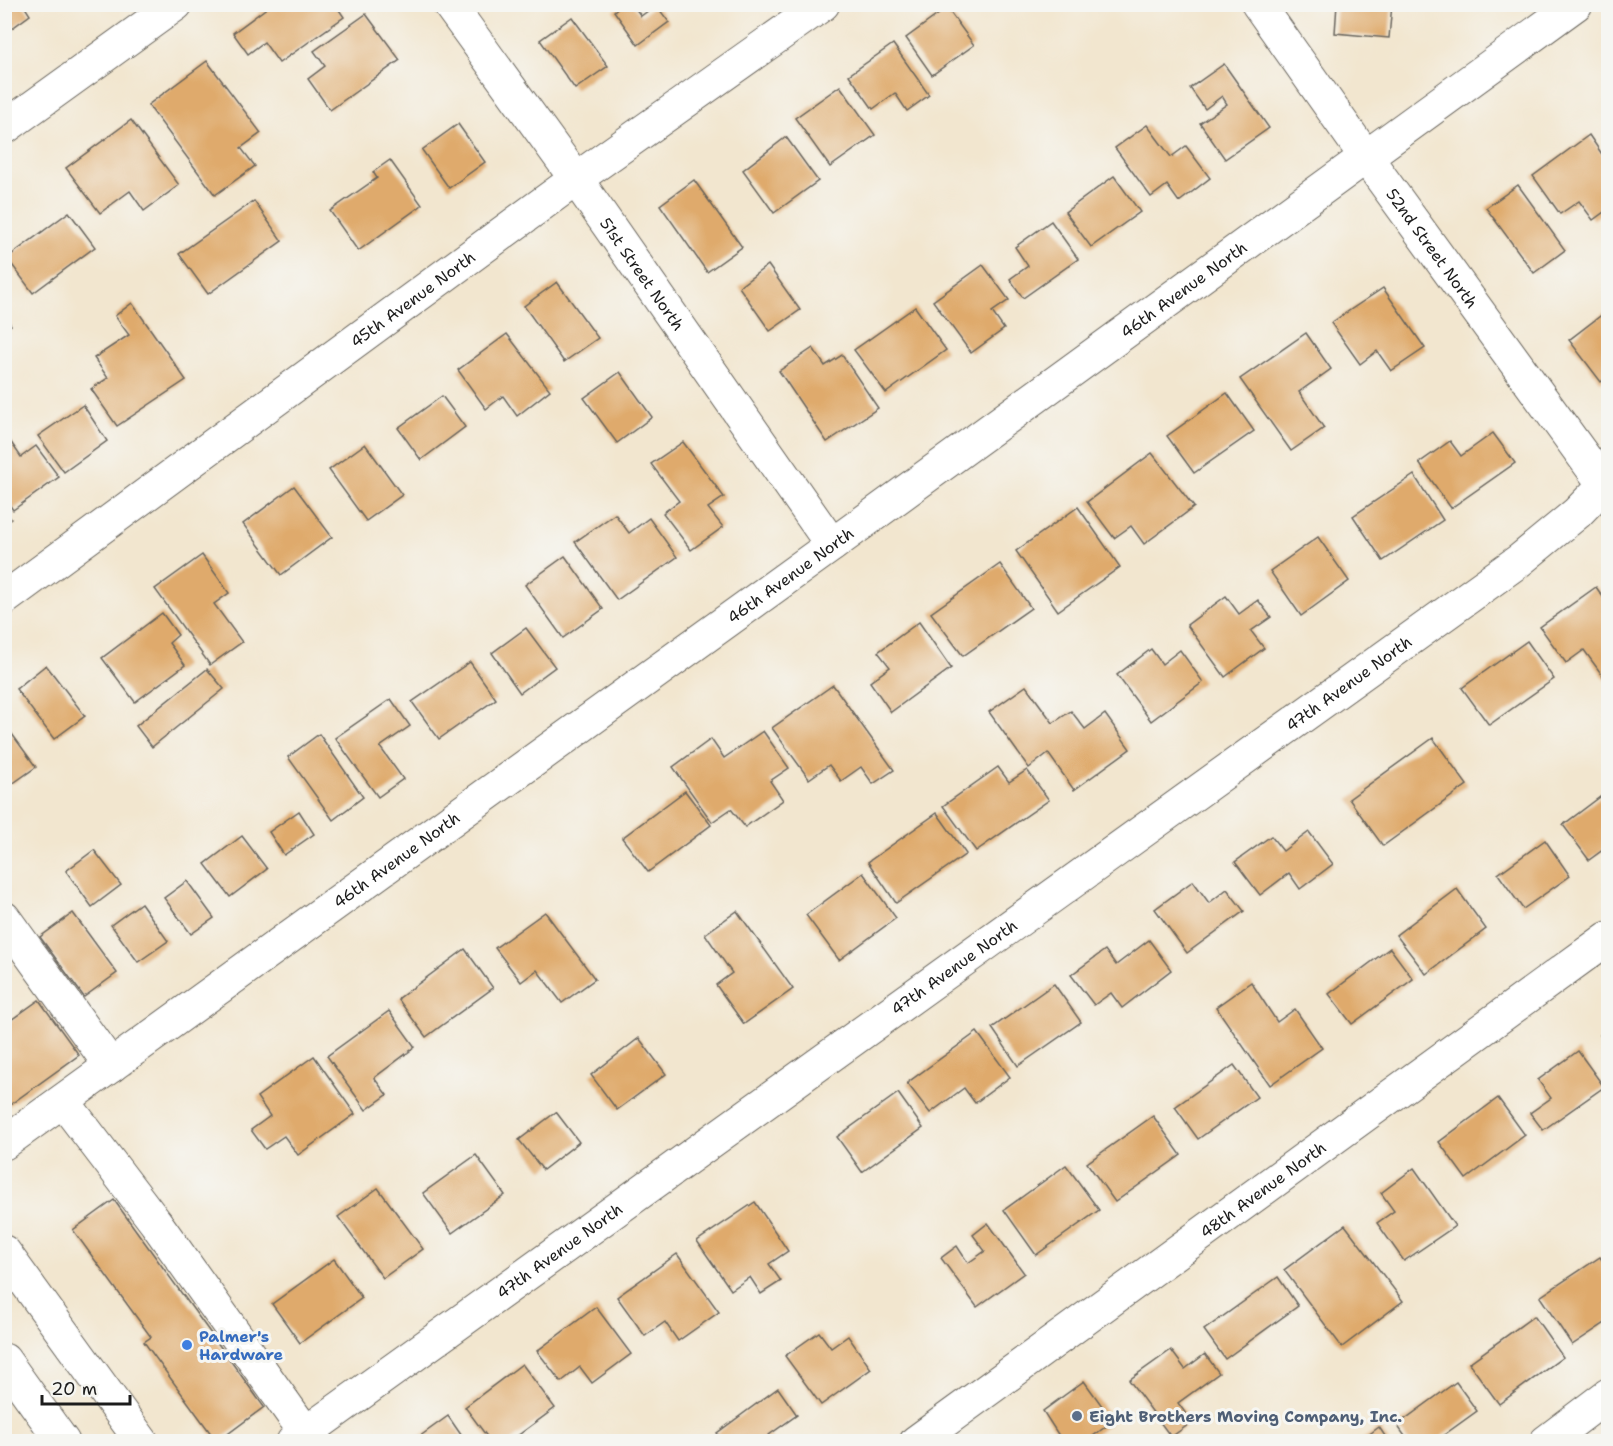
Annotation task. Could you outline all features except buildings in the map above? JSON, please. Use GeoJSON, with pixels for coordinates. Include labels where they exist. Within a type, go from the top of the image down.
{"type":"FeatureCollection","features":[{"type":"Feature","properties":{"kind":"street"},"geometry":{"type":"LineString","coordinates":[[4,128],[176,4]]}},
{"type":"Feature","properties":{"kind":"street","name":"51st Street North"},"geometry":{"type":"LineString","coordinates":[[449,4],[576,180],[832,545]]}},
{"type":"Feature","properties":{"kind":"street","name":"45th Avenue North"},"geometry":{"type":"LineString","coordinates":[[4,599],[576,180],[823,4]]}},
{"type":"Feature","properties":{"kind":"street","name":"52nd Street North"},"geometry":{"type":"LineString","coordinates":[[1258,4],[1366,157],[1607,485]]}},
{"type":"Feature","properties":{"kind":"street","name":"46th Avenue North"},"geometry":{"type":"LineString","coordinates":[[4,1143],[1576,4]]}},
{"type":"Feature","properties":{"kind":"street","name":"47th Avenue North"},"geometry":{"type":"LineString","coordinates":[[299,1437],[1520,560],[1607,485]]}},
{"type":"Feature","properties":{"kind":"street"},"geometry":{"type":"LineString","coordinates":[[4,918],[111,1066]]}},
{"type":"Feature","properties":{"kind":"street","name":"48th Avenue North"},"geometry":{"type":"LineString","coordinates":[[916,1442],[1608,938]]}},
{"type":"Feature","properties":{"kind":"street"},"geometry":{"type":"LineString","coordinates":[[63,1101],[156,1223],[299,1437]]}},
{"type":"Feature","properties":{"kind":"street"},"geometry":{"type":"LineString","coordinates":[[4,1252],[142,1442]]}},
{"type":"Feature","properties":{"kind":"street"},"geometry":{"type":"LineString","coordinates":[[4,1360],[63,1442]]}},
{"type":"Feature","properties":{"kind":"street"},"geometry":{"type":"LineString","coordinates":[[1546,1442],[1608,1395]]}},
{"type":"Feature","properties":{"kind":"place","name":"Palmer's Hardware"},"geometry":{"type":"Point","coordinates":[187,1345]}},
{"type":"Feature","properties":{"kind":"place","name":"Eight Brothers Moving Company, Inc."},"geometry":{"type":"Point","coordinates":[1077,1416]}}]}
